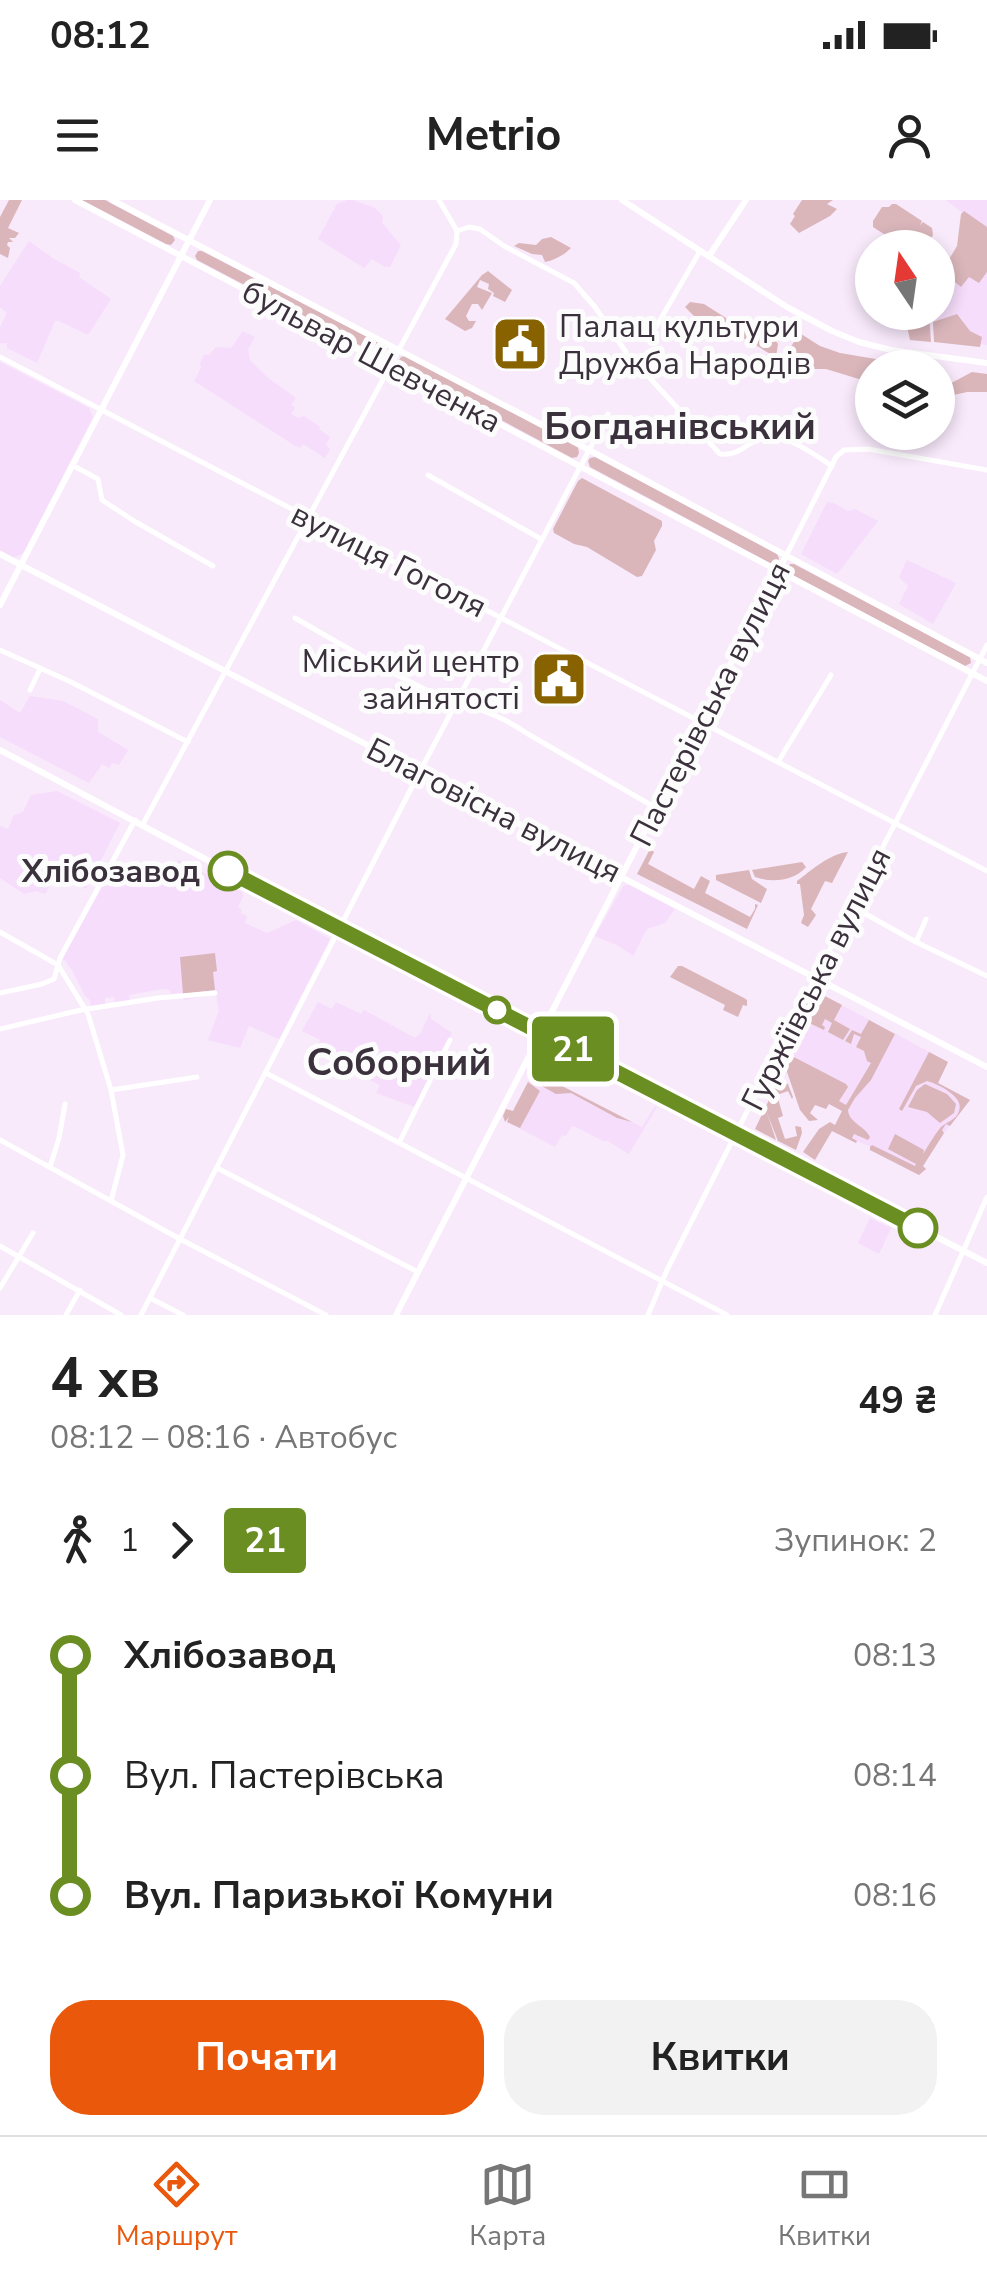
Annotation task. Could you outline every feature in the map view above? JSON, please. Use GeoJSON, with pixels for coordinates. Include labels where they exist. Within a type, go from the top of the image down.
{"type":"FeatureCollection","features":[{"type":"Feature","properties":{"kind":"main road","name":"бульвар Шевченка"},"geometry":{"type":"LineString","coordinates":[[75,200],[987,681]]}},
{"type":"Feature","properties":{"kind":"main road","name":"бульвар Шевченка"},"geometry":{"type":"LineString","coordinates":[[112,200],[983,661]]}},
{"type":"Feature","properties":{"kind":"main road"},"geometry":{"type":"LineString","coordinates":[[0,605],[210,200]]}},
{"type":"Feature","properties":{"kind":"main road"},"geometry":{"type":"LineString","coordinates":[[622,200],[809,320],[851,339],[906,353],[987,362]]}},
{"type":"Feature","properties":{"kind":"main road"},"geometry":{"type":"LineString","coordinates":[[709,256],[746,200]]}},
{"type":"Feature","properties":{"kind":"main road","name":"Благовісна вулиця"},"geometry":{"type":"LineString","coordinates":[[0,554],[987,1067]]}},
{"type":"Feature","properties":{"kind":"main road","name":"Пастерівська вулиця"},"geometry":{"type":"LineString","coordinates":[[396,1315],[786,556]]}},
{"type":"Feature","properties":{"kind":"main road"},"geometry":{"type":"LineString","coordinates":[[0,750],[987,1263]]}},
{"type":"Feature","properties":{"kind":"street"},"geometry":{"type":"LineString","coordinates":[[0,993],[50,981],[55,976],[138,822],[188,742],[456,244],[456,230],[439,200]]}},
{"type":"Feature","properties":{"kind":"street"},"geometry":{"type":"LineString","coordinates":[[456,230],[480,229],[574,283],[626,352]]}},
{"type":"Feature","properties":{"kind":"street"},"geometry":{"type":"LineString","coordinates":[[656,327],[700,251]]}},
{"type":"Feature","properties":{"kind":"street","name":"вулиця Гоголя"},"geometry":{"type":"LineString","coordinates":[[0,358],[987,871]]}},
{"type":"Feature","properties":{"kind":"street"},"geometry":{"type":"LineString","coordinates":[[647,375],[720,454],[731,454],[771,436],[832,466],[842,451],[856,448],[987,470]]}},
{"type":"Feature","properties":{"kind":"street"},"geometry":{"type":"LineString","coordinates":[[141,1315],[608,414]]}},
{"type":"Feature","properties":{"kind":"street"},"geometry":{"type":"LineString","coordinates":[[72,465],[98,479],[102,500],[213,566]]}},
{"type":"Feature","properties":{"kind":"street","name":"Пастерівська вулиця"},"geometry":{"type":"LineString","coordinates":[[786,556],[832,466]]}},
{"type":"Feature","properties":{"kind":"street"},"geometry":{"type":"LineString","coordinates":[[428,475],[541,539]]}},
{"type":"Feature","properties":{"kind":"street"},"geometry":{"type":"LineString","coordinates":[[295,618],[370,662],[456,703],[472,704],[512,722],[656,808]]}},
{"type":"Feature","properties":{"kind":"street","name":"Гуржіївська вулиця"},"geometry":{"type":"LineString","coordinates":[[648,1315],[662,1280],[852,907],[972,674],[983,661],[987,645]]}},
{"type":"Feature","properties":{"kind":"street"},"geometry":{"type":"LineString","coordinates":[[0,650],[188,742]]}},
{"type":"Feature","properties":{"kind":"street"},"geometry":{"type":"LineString","coordinates":[[30,690],[40,668]]}},
{"type":"Feature","properties":{"kind":"street"},"geometry":{"type":"LineString","coordinates":[[778,762],[831,675]]}},
{"type":"Feature","properties":{"kind":"street"},"geometry":{"type":"LineString","coordinates":[[852,907],[987,976]]}},
{"type":"Feature","properties":{"kind":"street"},"geometry":{"type":"LineString","coordinates":[[916,942],[926,919]]}},
{"type":"Feature","properties":{"kind":"street"},"geometry":{"type":"LineString","coordinates":[[0,932],[58,965],[86,1010],[110,1090],[123,1155],[111,1201]]}},
{"type":"Feature","properties":{"kind":"street"},"geometry":{"type":"LineString","coordinates":[[0,1028],[158,998],[215,993]]}},
{"type":"Feature","properties":{"kind":"street"},"geometry":{"type":"LineString","coordinates":[[400,1143],[450,1040]]}},
{"type":"Feature","properties":{"kind":"street"},"geometry":{"type":"LineString","coordinates":[[266,1073],[727,1315]]}},
{"type":"Feature","properties":{"kind":"street"},"geometry":{"type":"LineString","coordinates":[[110,1090],[197,1077]]}},
{"type":"Feature","properties":{"kind":"street"},"geometry":{"type":"LineString","coordinates":[[50,1167],[65,1104]]}},
{"type":"Feature","properties":{"kind":"street"},"geometry":{"type":"LineString","coordinates":[[0,1140],[326,1315]]}},
{"type":"Feature","properties":{"kind":"street"},"geometry":{"type":"LineString","coordinates":[[217,1168],[418,1272]]}},
{"type":"Feature","properties":{"kind":"street"},"geometry":{"type":"LineString","coordinates":[[935,1315],[987,1197]]}},
{"type":"Feature","properties":{"kind":"street"},"geometry":{"type":"LineString","coordinates":[[0,1288],[32,1233]]}},
{"type":"Feature","properties":{"kind":"street"},"geometry":{"type":"LineString","coordinates":[[0,1246],[121,1315]]}},
{"type":"Feature","properties":{"kind":"street"},"geometry":{"type":"LineString","coordinates":[[66,1315],[80,1290]]}},
{"type":"Feature","properties":{"kind":"street"},"geometry":{"type":"LineString","coordinates":[[150,1298],[183,1315]]}},
{"type":"Feature","properties":{"kind":"shaded area"},"geometry":{"type":"Polygon","coordinates":[[[9,200],[22,200],[8,228],[19,233],[9,238],[13,242],[7,245],[8,258],[0,254],[0,217],[9,200]]]}},
{"type":"Feature","properties":{"kind":"shaded area"},"geometry":{"type":"Polygon","coordinates":[[[82,200],[105,200],[175,240],[166,244],[82,200]]]}},
{"type":"Feature","properties":{"kind":"shaded area"},"geometry":{"type":"Polygon","coordinates":[[[347,200],[375,208],[383,216],[382,223],[401,245],[390,267],[372,259],[364,268],[318,239],[337,204],[347,200]]]}},
{"type":"Feature","properties":{"kind":"shaded area"},"geometry":{"type":"Polygon","coordinates":[[[802,200],[833,200],[827,204],[837,209],[799,233],[790,224],[802,200]]]}},
{"type":"Feature","properties":{"kind":"shaded area"},"geometry":{"type":"Polygon","coordinates":[[[946,200],[987,200],[987,345],[937,339],[936,330],[955,330],[955,256],[960,248],[964,214],[946,200]]]}},
{"type":"Feature","properties":{"kind":"shaded area"},"geometry":{"type":"Polygon","coordinates":[[[896,204],[922,221],[920,225],[923,222],[932,230],[878,230],[873,221],[882,207],[896,204]]]}},
{"type":"Feature","properties":{"kind":"shaded area"},"geometry":{"type":"Polygon","coordinates":[[[964,211],[987,227],[987,272],[979,283],[969,277],[961,287],[955,282],[955,249],[964,211]]]}},
{"type":"Feature","properties":{"kind":"shaded area"},"geometry":{"type":"Polygon","coordinates":[[[551,237],[571,248],[545,262],[542,255],[514,246],[536,245],[551,237]]]}},
{"type":"Feature","properties":{"kind":"shaded area"},"geometry":{"type":"Polygon","coordinates":[[[29,241],[80,273],[79,277],[111,299],[88,335],[55,321],[37,363],[7,348],[7,343],[0,343],[0,327],[7,313],[0,307],[0,286],[29,241]]]}},
{"type":"Feature","properties":{"kind":"shaded area"},"geometry":{"type":"Polygon","coordinates":[[[198,251],[387,347],[388,353],[382,357],[197,260],[198,251]]]}},
{"type":"Feature","properties":{"kind":"shaded area"},"geometry":{"type":"Polygon","coordinates":[[[488,271],[512,290],[505,302],[493,296],[494,293],[488,289],[489,284],[480,280],[477,287],[492,293],[482,310],[478,304],[472,304],[466,316],[469,321],[476,321],[472,328],[465,331],[445,319],[482,275],[488,271]]]}},
{"type":"Feature","properties":{"kind":"shaded area"},"geometry":{"type":"Polygon","coordinates":[[[690,302],[704,304],[748,332],[755,328],[774,338],[778,344],[776,357],[743,338],[721,334],[714,319],[701,321],[697,329],[695,317],[685,307],[690,302]]]}},
{"type":"Feature","properties":{"kind":"shaded area"},"geometry":{"type":"Polygon","coordinates":[[[955,315],[970,331],[982,337],[980,347],[934,342],[933,330],[955,330],[955,315]]]}},
{"type":"Feature","properties":{"kind":"shaded area"},"geometry":{"type":"Polygon","coordinates":[[[908,330],[930,330],[931,342],[910,340],[908,330]]]}},
{"type":"Feature","properties":{"kind":"shaded area"},"geometry":{"type":"Polygon","coordinates":[[[243,331],[255,337],[248,349],[250,360],[296,398],[291,414],[304,416],[330,437],[325,458],[303,444],[300,448],[294,445],[194,381],[204,355],[216,347],[231,348],[243,331]]]}},
{"type":"Feature","properties":{"kind":"shaded area"},"geometry":{"type":"Polygon","coordinates":[[[795,333],[820,346],[855,356],[855,378],[826,369],[804,369],[790,348],[795,333]]]}},
{"type":"Feature","properties":{"kind":"shaded area"},"geometry":{"type":"Polygon","coordinates":[[[405,356],[578,447],[577,457],[572,458],[400,366],[398,362],[405,356]]]}},
{"type":"Feature","properties":{"kind":"shaded area"},"geometry":{"type":"Polygon","coordinates":[[[0,362],[89,408],[93,417],[24,552],[13,557],[0,550],[0,362]]]}},
{"type":"Feature","properties":{"kind":"shaded area"},"geometry":{"type":"Polygon","coordinates":[[[972,372],[987,374],[987,392],[955,395],[955,381],[972,372]]]}},
{"type":"Feature","properties":{"kind":"shaded area"},"geometry":{"type":"Polygon","coordinates":[[[595,457],[777,554],[778,562],[772,564],[590,467],[588,461],[595,457]]]}},
{"type":"Feature","properties":{"kind":"shaded area"},"geometry":{"type":"Polygon","coordinates":[[[582,478],[662,521],[654,541],[656,550],[642,576],[637,577],[587,547],[554,533],[582,478]]]}},
{"type":"Feature","properties":{"kind":"shaded area"},"geometry":{"type":"Polygon","coordinates":[[[827,502],[847,511],[855,509],[878,521],[837,574],[801,554],[827,502]]]}},
{"type":"Feature","properties":{"kind":"shaded area"},"geometry":{"type":"Polygon","coordinates":[[[907,560],[956,583],[933,624],[899,604],[908,586],[899,577],[907,560]]]}},
{"type":"Feature","properties":{"kind":"shaded area"},"geometry":{"type":"Polygon","coordinates":[[[790,564],[970,657],[971,663],[965,666],[789,573],[790,564]]]}},
{"type":"Feature","properties":{"kind":"shaded area"},"geometry":{"type":"Polygon","coordinates":[[[30,696],[63,701],[98,719],[98,732],[128,750],[119,765],[112,763],[109,768],[102,764],[89,783],[0,737],[0,700],[20,713],[30,696]]]}},
{"type":"Feature","properties":{"kind":"shaded area"},"geometry":{"type":"Polygon","coordinates":[[[57,791],[120,823],[86,889],[57,873],[45,894],[24,894],[0,878],[0,826],[8,829],[31,795],[57,791]]]}},
{"type":"Feature","properties":{"kind":"shaded area"},"geometry":{"type":"Polygon","coordinates":[[[650,849],[654,852],[648,864],[694,889],[701,876],[710,881],[705,893],[750,917],[755,904],[758,905],[747,929],[637,874],[650,849]]]}},
{"type":"Feature","properties":{"kind":"shaded area"},"geometry":{"type":"Polygon","coordinates":[[[848,852],[832,883],[825,881],[811,909],[816,915],[808,927],[801,923],[804,915],[797,881],[827,859],[848,852]]]}},
{"type":"Feature","properties":{"kind":"shaded area"},"geometry":{"type":"Polygon","coordinates":[[[178,860],[242,892],[238,907],[247,916],[245,923],[267,933],[296,920],[330,939],[279,1039],[249,1026],[240,1048],[208,1040],[219,1011],[216,994],[184,1000],[181,993],[171,994],[170,990],[162,989],[129,995],[130,1002],[115,1004],[114,997],[105,998],[105,1006],[91,1007],[63,958],[115,863],[149,881],[165,884],[178,860]]]}},
{"type":"Feature","properties":{"kind":"shaded area"},"geometry":{"type":"Polygon","coordinates":[[[802,862],[806,867],[801,872],[782,880],[755,877],[752,870],[802,862]]]}},
{"type":"Feature","properties":{"kind":"shaded area"},"geometry":{"type":"Polygon","coordinates":[[[749,870],[752,879],[767,889],[761,903],[716,880],[716,875],[749,870]]]}},
{"type":"Feature","properties":{"kind":"shaded area"},"geometry":{"type":"Polygon","coordinates":[[[624,885],[675,909],[665,923],[647,929],[633,956],[595,936],[624,885]]]}},
{"type":"Feature","properties":{"kind":"shaded area"},"geometry":{"type":"Polygon","coordinates":[[[215,953],[215,990],[183,994],[180,957],[215,953]]]}},
{"type":"Feature","properties":{"kind":"shaded area"},"geometry":{"type":"Polygon","coordinates":[[[678,966],[744,998],[747,1006],[743,1005],[738,1017],[723,1010],[725,1005],[670,977],[678,966]]]}},
{"type":"Feature","properties":{"kind":"shaded area"},"geometry":{"type":"Polygon","coordinates":[[[813,989],[842,1005],[834,1020],[850,1029],[843,1040],[828,1032],[832,1023],[825,1019],[824,1030],[807,1022],[820,996],[806,1020],[798,1017],[813,989]]]}},
{"type":"Feature","properties":{"kind":"shaded area"},"geometry":{"type":"Polygon","coordinates":[[[821,994],[948,1062],[938,1083],[970,1100],[919,1175],[869,1146],[832,1131],[842,1111],[799,1087],[793,1059],[789,1057],[821,994]]]}},
{"type":"Feature","properties":{"kind":"shaded area"},"geometry":{"type":"Polygon","coordinates":[[[318,1002],[332,1009],[336,1002],[361,1014],[364,1010],[415,1038],[430,1013],[431,1019],[452,1033],[417,1108],[376,1093],[380,1085],[315,1053],[320,1040],[302,1031],[318,1002]]]}},
{"type":"Feature","properties":{"kind":"shaded area"},"geometry":{"type":"Polygon","coordinates":[[[869,1020],[895,1034],[871,1080],[848,1110],[870,1137],[868,1140],[854,1134],[856,1143],[832,1131],[815,1160],[803,1152],[819,1129],[830,1122],[835,1125],[842,1111],[829,1104],[826,1109],[815,1105],[810,1113],[818,1120],[809,1121],[800,1110],[786,1063],[792,1060],[790,1055],[846,1084],[839,1101],[846,1105],[871,1063],[864,1051],[856,1047],[861,1037],[854,1034],[851,1044],[845,1041],[852,1030],[861,1034],[869,1020]]]}},
{"type":"Feature","properties":{"kind":"shaded area"},"geometry":{"type":"Polygon","coordinates":[[[929,1052],[948,1062],[938,1083],[970,1100],[950,1126],[946,1124],[923,1166],[926,1169],[919,1175],[870,1147],[915,1166],[888,1149],[895,1134],[924,1150],[923,1154],[941,1127],[958,1114],[960,1106],[954,1096],[927,1081],[916,1086],[902,1111],[899,1109],[929,1052]]]}},
{"type":"Feature","properties":{"kind":"shaded area"},"geometry":{"type":"Polygon","coordinates":[[[535,1068],[642,1127],[657,1107],[629,1154],[574,1126],[555,1147],[507,1122],[535,1068]]]}},
{"type":"Feature","properties":{"kind":"shaded area"},"geometry":{"type":"Polygon","coordinates":[[[536,1068],[561,1079],[560,1085],[632,1122],[571,1093],[556,1094],[529,1079],[536,1068]]]}},
{"type":"Feature","properties":{"kind":"shaded area"},"geometry":{"type":"Polygon","coordinates":[[[779,1079],[788,1084],[793,1097],[788,1091],[777,1095],[783,1116],[778,1118],[785,1139],[797,1136],[795,1126],[801,1127],[796,1150],[778,1141],[767,1113],[776,1140],[755,1129],[779,1079]]]}},
{"type":"Feature","properties":{"kind":"shaded area"},"geometry":{"type":"Polygon","coordinates":[[[528,1082],[540,1091],[520,1128],[507,1122],[509,1117],[505,1122],[503,1116],[506,1109],[513,1111],[528,1082]]]}},
{"type":"Feature","properties":{"kind":"shaded area"},"geometry":{"type":"Polygon","coordinates":[[[925,1084],[947,1094],[956,1104],[954,1113],[940,1123],[927,1112],[908,1107],[925,1084]]]}},
{"type":"Feature","properties":{"kind":"shaded area"},"geometry":{"type":"Polygon","coordinates":[[[870,1218],[891,1228],[879,1254],[858,1243],[870,1218]]]}},
{"type":"Feature","properties":{"kind":"bus line","name":"21"},"geometry":{"type":"LineString","coordinates":[[228,871],[918,1228]]}},
{"type":"Feature","properties":{"kind":"place","name":"Палац культури Дружба Народів"},"geometry":{"type":"Point","coordinates":[520,344]}},
{"type":"Feature","properties":{"kind":"place","name":"Міський центр зайнятості"},"geometry":{"type":"Point","coordinates":[559,679]}},
{"type":"Feature","properties":{"kind":"place","name":"Хлібозавод"},"geometry":{"type":"Point","coordinates":[228,871]}},
{"type":"Feature","properties":{"kind":"district","name":"Богданівський"},"geometry":{"type":"Point","coordinates":[680,426]}},
{"type":"Feature","properties":{"kind":"district","name":"Соборний"},"geometry":{"type":"Point","coordinates":[399,1062]}}]}
